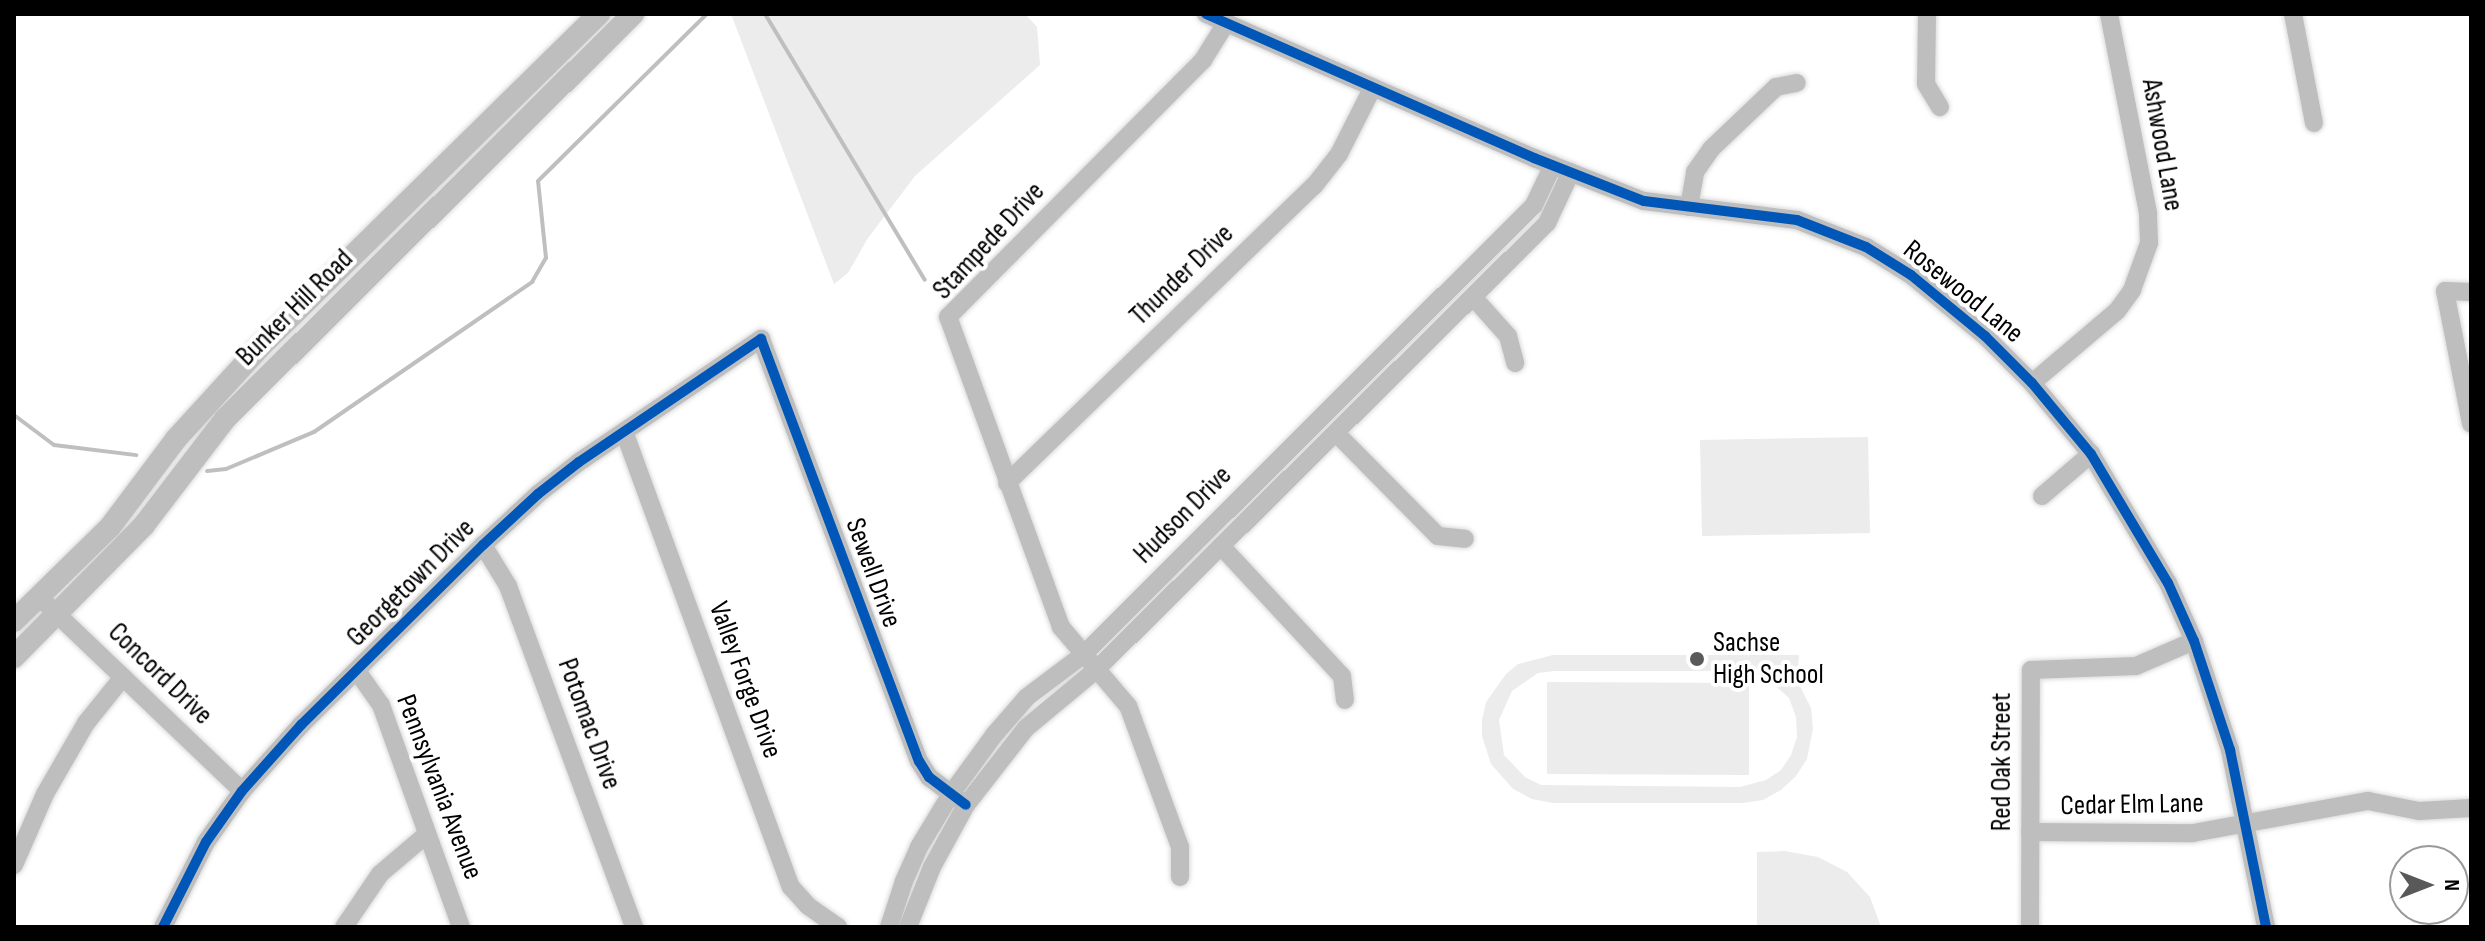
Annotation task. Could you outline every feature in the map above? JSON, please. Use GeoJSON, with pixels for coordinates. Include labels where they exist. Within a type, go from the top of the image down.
{"type":"FeatureCollection","features":[{"type":"Feature","properties":{"kind":"main road","name":"Bunker Hill Road"},"geometry":{"type":"LineString","coordinates":[[14,621],[110,527],[211,398],[599,14]]}},
{"type":"Feature","properties":{"kind":"main road","name":"Bunker Hill Road"},"geometry":{"type":"LineString","coordinates":[[14,657],[144,525],[225,419],[633,14]]}},
{"type":"Feature","properties":{"kind":"street","name":"Rosewood Lane"},"geometry":{"type":"LineString","coordinates":[[1206,14],[1372,89],[1644,201],[1797,220],[1866,247],[1911,275],[1973,325],[2032,383],[2091,454],[2155,558],[2194,641],[2230,750],[2266,927]]}},
{"type":"Feature","properties":{"kind":"street"},"geometry":{"type":"LineString","coordinates":[[1927,14],[1926,84],[1940,107]]}},
{"type":"Feature","properties":{"kind":"street","name":"Ashwood Lane"},"geometry":{"type":"LineString","coordinates":[[2032,383],[2117,311],[2132,290],[2149,243],[2148,213],[2109,14]]}},
{"type":"Feature","properties":{"kind":"street"},"geometry":{"type":"LineString","coordinates":[[2293,14],[2314,123]]}},
{"type":"Feature","properties":{"kind":"street","name":"Stampede Drive"},"geometry":{"type":"LineString","coordinates":[[1180,877],[1180,847],[1128,706],[1061,627],[948,317],[1203,60],[1226,23]]}},
{"type":"Feature","properties":{"kind":"street"},"geometry":{"type":"LineString","coordinates":[[1689,207],[1695,172],[1711,149],[1776,87],[1797,83]]}},
{"type":"Feature","properties":{"kind":"street","name":"Thunder Drive"},"geometry":{"type":"LineString","coordinates":[[1007,483],[1314,186],[1339,154],[1372,89]]}},
{"type":"Feature","properties":{"kind":"street","name":"Hudson Drive"},"geometry":{"type":"LineString","coordinates":[[908,927],[959,799],[1026,728],[1097,669],[1547,223],[1562,169]]}},
{"type":"Feature","properties":{"kind":"street","name":"Hudson Drive"},"geometry":{"type":"LineString","coordinates":[[889,927],[904,881],[959,799],[994,735],[1027,697],[1083,655],[1534,205],[1562,169]]}},
{"type":"Feature","properties":{"kind":"street"},"geometry":{"type":"LineString","coordinates":[[2471,292],[2445,291],[2471,423]]}},
{"type":"Feature","properties":{"kind":"street"},"geometry":{"type":"LineString","coordinates":[[1473,297],[1508,336],[1515,363]]}},
{"type":"Feature","properties":{"kind":"street","name":"Georgetown Drive"},"geometry":{"type":"LineString","coordinates":[[163,927],[206,842],[242,791],[301,725],[483,545],[538,494],[761,339]]}},
{"type":"Feature","properties":{"kind":"street","name":"Sewell Drive"},"geometry":{"type":"LineString","coordinates":[[761,339],[903,722],[929,777],[959,799]]}},
{"type":"Feature","properties":{"kind":"street"},"geometry":{"type":"LineString","coordinates":[[1336,433],[1438,536],[1465,539]]}},
{"type":"Feature","properties":{"kind":"street","name":"Valley Forge Drive"},"geometry":{"type":"LineString","coordinates":[[625,434],[791,887],[808,906],[838,927]]}},
{"type":"Feature","properties":{"kind":"street"},"geometry":{"type":"LineString","coordinates":[[2042,496],[2091,454]]}},
{"type":"Feature","properties":{"kind":"street","name":"Potomac Drive"},"geometry":{"type":"LineString","coordinates":[[483,545],[508,586],[634,927]]}},
{"type":"Feature","properties":{"kind":"street"},"geometry":{"type":"LineString","coordinates":[[1221,546],[1342,676],[1345,700]]}},
{"type":"Feature","properties":{"kind":"street","name":"Concord Drive"},"geometry":{"type":"LineString","coordinates":[[39,597],[242,791]]}},
{"type":"Feature","properties":{"kind":"street","name":"Red Oak Street"},"geometry":{"type":"LineString","coordinates":[[2030,927],[2031,670],[2136,666],[2194,641]]}},
{"type":"Feature","properties":{"kind":"street","name":"Pennsylvania Avenue"},"geometry":{"type":"LineString","coordinates":[[357,671],[381,705],[461,927]]}},
{"type":"Feature","properties":{"kind":"street"},"geometry":{"type":"LineString","coordinates":[[14,865],[52,782],[86,723],[123,677]]}},
{"type":"Feature","properties":{"kind":"street","name":"Cedar Elm Lane"},"geometry":{"type":"LineString","coordinates":[[2030,832],[2193,833],[2368,801],[2419,811],[2471,808]]}},
{"type":"Feature","properties":{"kind":"street"},"geometry":{"type":"LineString","coordinates":[[344,927],[380,874],[427,834]]}},
{"type":"Feature","properties":{"kind":"shaded area"},"geometry":{"type":"Polygon","coordinates":[[[731,14],[1025,14],[1037,27],[1040,65],[915,176],[868,238],[848,273],[834,284],[731,14]]]}},
{"type":"Feature","properties":{"kind":"shaded area"},"geometry":{"type":"Polygon","coordinates":[[[1868,437],[1870,533],[1702,536],[1700,440],[1868,437]]]}},
{"type":"Feature","properties":{"kind":"shaded area"},"geometry":{"type":"Polygon","coordinates":[[[1553,655],[1799,655],[1798,671],[1786,671],[1801,688],[1811,708],[1813,729],[1807,759],[1796,776],[1781,790],[1763,800],[1743,803],[1553,803],[1532,799],[1513,789],[1491,764],[1482,736],[1486,702],[1506,674],[1518,664],[1553,655]],[[1736,671],[1538,673],[1512,691],[1499,720],[1504,755],[1525,777],[1541,785],[1740,787],[1766,780],[1781,770],[1791,755],[1797,737],[1796,717],[1789,698],[1764,676],[1736,671]]]}},
{"type":"Feature","properties":{"kind":"shaded area"},"geometry":{"type":"Polygon","coordinates":[[[1547,682],[1749,683],[1749,775],[1547,774],[1547,682]]]}},
{"type":"Feature","properties":{"kind":"shaded area"},"geometry":{"type":"Polygon","coordinates":[[[1785,851],[1818,857],[1847,872],[1870,897],[1881,927],[1757,927],[1757,852],[1785,851]]]}},
{"type":"Feature","properties":{"kind":"waterway"},"geometry":{"type":"LineString","coordinates":[[207,471],[226,469],[314,432],[532,282],[546,258],[538,181],[707,14]]}},
{"type":"Feature","properties":{"kind":"waterway"},"geometry":{"type":"LineString","coordinates":[[765,14],[925,280]]}},
{"type":"Feature","properties":{"kind":"waterway"},"geometry":{"type":"LineString","coordinates":[[14,415],[54,445],[136,455]]}},
{"type":"Feature","properties":{"kind":"cycle path"},"geometry":{"type":"LineString","coordinates":[[1206,14],[1534,158],[1644,201],[1797,220],[1866,247],[1911,275],[1985,336],[2032,383],[2091,454],[2168,583],[2194,641],[2230,750],[2266,927]]}},
{"type":"Feature","properties":{"kind":"cycle path"},"geometry":{"type":"LineString","coordinates":[[163,927],[206,842],[242,791],[301,725],[483,545],[538,494],[579,462],[761,339],[919,761],[929,777],[966,805]]}},
{"type":"Feature","properties":{"kind":"place","name":"Sachse High School"},"geometry":{"type":"Point","coordinates":[1697,659]}}]}
